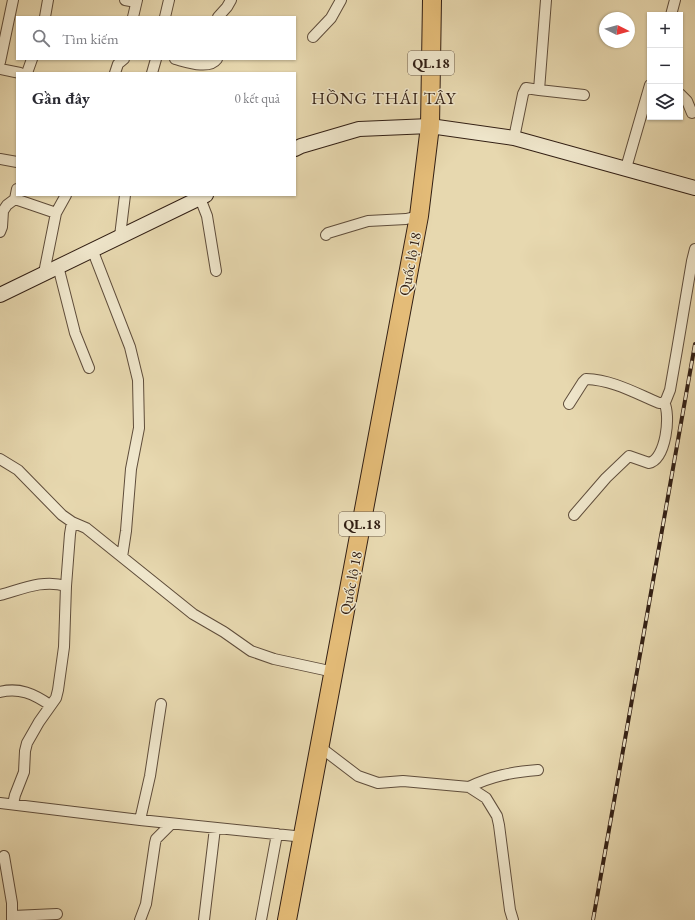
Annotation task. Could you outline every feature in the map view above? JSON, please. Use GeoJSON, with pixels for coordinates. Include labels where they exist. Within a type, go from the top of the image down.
{"type":"FeatureCollection","features":[{"type":"Feature","properties":{"kind":"highway","name":"QL.18"},"geometry":{"type":"LineString","coordinates":[[430,126],[432,0]]}},
{"type":"Feature","properties":{"kind":"highway","name":"Quốc lộ 18"},"geometry":{"type":"LineString","coordinates":[[287,920],[304,837],[419,216],[430,126]]}},
{"type":"Feature","properties":{"kind":"street"},"geometry":{"type":"LineString","coordinates":[[0,62],[13,0]]}},
{"type":"Feature","properties":{"kind":"street"},"geometry":{"type":"LineString","coordinates":[[45,16],[48,0]]}},
{"type":"Feature","properties":{"kind":"street"},"geometry":{"type":"LineString","coordinates":[[125,0],[137,1],[133,16]]}},
{"type":"Feature","properties":{"kind":"street"},"geometry":{"type":"LineString","coordinates":[[166,16],[169,0]]}},
{"type":"Feature","properties":{"kind":"street"},"geometry":{"type":"LineString","coordinates":[[218,16],[231,0]]}},
{"type":"Feature","properties":{"kind":"street"},"geometry":{"type":"LineString","coordinates":[[313,37],[331,18],[341,0]]}},
{"type":"Feature","properties":{"kind":"street"},"geometry":{"type":"LineString","coordinates":[[538,90],[546,0]]}},
{"type":"Feature","properties":{"kind":"street"},"geometry":{"type":"LineString","coordinates":[[672,12],[675,0]]}},
{"type":"Feature","properties":{"kind":"street"},"geometry":{"type":"LineString","coordinates":[[27,72],[32,60]]}},
{"type":"Feature","properties":{"kind":"street"},"geometry":{"type":"LineString","coordinates":[[115,72],[118,64],[123,60]]}},
{"type":"Feature","properties":{"kind":"street"},"geometry":{"type":"LineString","coordinates":[[152,72],[156,60]]}},
{"type":"Feature","properties":{"kind":"street"},"geometry":{"type":"LineString","coordinates":[[179,60],[204,66],[212,65],[217,60]]}},
{"type":"Feature","properties":{"kind":"street"},"geometry":{"type":"LineString","coordinates":[[0,69],[16,72]]}},
{"type":"Feature","properties":{"kind":"street"},"geometry":{"type":"LineString","coordinates":[[514,138],[523,94],[526,88],[584,95]]}},
{"type":"Feature","properties":{"kind":"street"},"geometry":{"type":"LineString","coordinates":[[683,97],[687,101],[692,113]]}},
{"type":"Feature","properties":{"kind":"street"},"geometry":{"type":"LineString","coordinates":[[626,168],[647,105]]}},
{"type":"Feature","properties":{"kind":"street"},"geometry":{"type":"LineString","coordinates":[[296,148],[358,129],[430,126],[514,138],[695,188]]}},
{"type":"Feature","properties":{"kind":"street"},"geometry":{"type":"LineString","coordinates":[[0,159],[16,162]]}},
{"type":"Feature","properties":{"kind":"street"},"geometry":{"type":"LineString","coordinates":[[0,232],[4,208],[16,194]]}},
{"type":"Feature","properties":{"kind":"street"},"geometry":{"type":"LineString","coordinates":[[20,196],[56,213]]}},
{"type":"Feature","properties":{"kind":"street"},"geometry":{"type":"LineString","coordinates":[[44,273],[56,213],[65,196]]}},
{"type":"Feature","properties":{"kind":"street"},"geometry":{"type":"LineString","coordinates":[[120,236],[125,196]]}},
{"type":"Feature","properties":{"kind":"street"},"geometry":{"type":"LineString","coordinates":[[0,295],[92,249],[203,197],[216,271]]}},
{"type":"Feature","properties":{"kind":"street"},"geometry":{"type":"LineString","coordinates":[[326,235],[328,233],[368,221],[406,219],[419,216]]}},
{"type":"Feature","properties":{"kind":"street"},"geometry":{"type":"LineString","coordinates":[[92,249],[130,347],[138,380],[140,428],[131,468],[122,557]]}},
{"type":"Feature","properties":{"kind":"street"},"geometry":{"type":"LineString","coordinates":[[569,404],[586,379],[601,381],[623,387],[659,402],[664,402],[668,399],[695,249]]}},
{"type":"Feature","properties":{"kind":"street"},"geometry":{"type":"LineString","coordinates":[[58,266],[75,333],[88,368]]}},
{"type":"Feature","properties":{"kind":"street"},"geometry":{"type":"LineString","coordinates":[[574,514],[606,478],[629,456],[649,463],[658,457],[663,446],[666,424],[667,410],[664,402]]}},
{"type":"Feature","properties":{"kind":"street"},"geometry":{"type":"LineString","coordinates":[[0,459],[18,470],[62,515],[72,522],[83,526],[193,614],[224,632],[251,651],[274,659],[334,672]]}},
{"type":"Feature","properties":{"kind":"street"},"geometry":{"type":"LineString","coordinates":[[13,804],[24,772],[27,743],[50,705],[56,698],[58,690],[64,647],[66,586],[72,522]]}},
{"type":"Feature","properties":{"kind":"street"},"geometry":{"type":"LineString","coordinates":[[0,595],[41,583],[66,586]]}},
{"type":"Feature","properties":{"kind":"street"},"geometry":{"type":"LineString","coordinates":[[0,692],[14,690],[22,691],[38,697],[50,705]]}},
{"type":"Feature","properties":{"kind":"street"},"geometry":{"type":"LineString","coordinates":[[140,820],[150,776],[161,704]]}},
{"type":"Feature","properties":{"kind":"street"},"geometry":{"type":"LineString","coordinates":[[320,747],[358,776],[378,783],[403,782],[468,787],[486,798],[496,816],[499,825],[513,920]]}},
{"type":"Feature","properties":{"kind":"street"},"geometry":{"type":"LineString","coordinates":[[468,787],[491,777],[519,771],[538,770]]}},
{"type":"Feature","properties":{"kind":"street"},"geometry":{"type":"LineString","coordinates":[[0,803],[171,824],[304,837]]}},
{"type":"Feature","properties":{"kind":"street"},"geometry":{"type":"LineString","coordinates":[[140,920],[146,904],[156,839],[171,824]]}},
{"type":"Feature","properties":{"kind":"street"},"geometry":{"type":"LineString","coordinates":[[204,920],[215,828]]}},
{"type":"Feature","properties":{"kind":"street"},"geometry":{"type":"LineString","coordinates":[[261,920],[277,834]]}},
{"type":"Feature","properties":{"kind":"street"},"geometry":{"type":"LineString","coordinates":[[4,856],[12,918],[57,914]]}},
{"type":"Feature","properties":{"kind":"railway"},"geometry":{"type":"LineString","coordinates":[[593,920],[695,344]]}},
{"type":"Feature","properties":{"kind":"district","name":"HỒNG THÁI TÂY"},"geometry":{"type":"Point","coordinates":[384,98]}}]}
